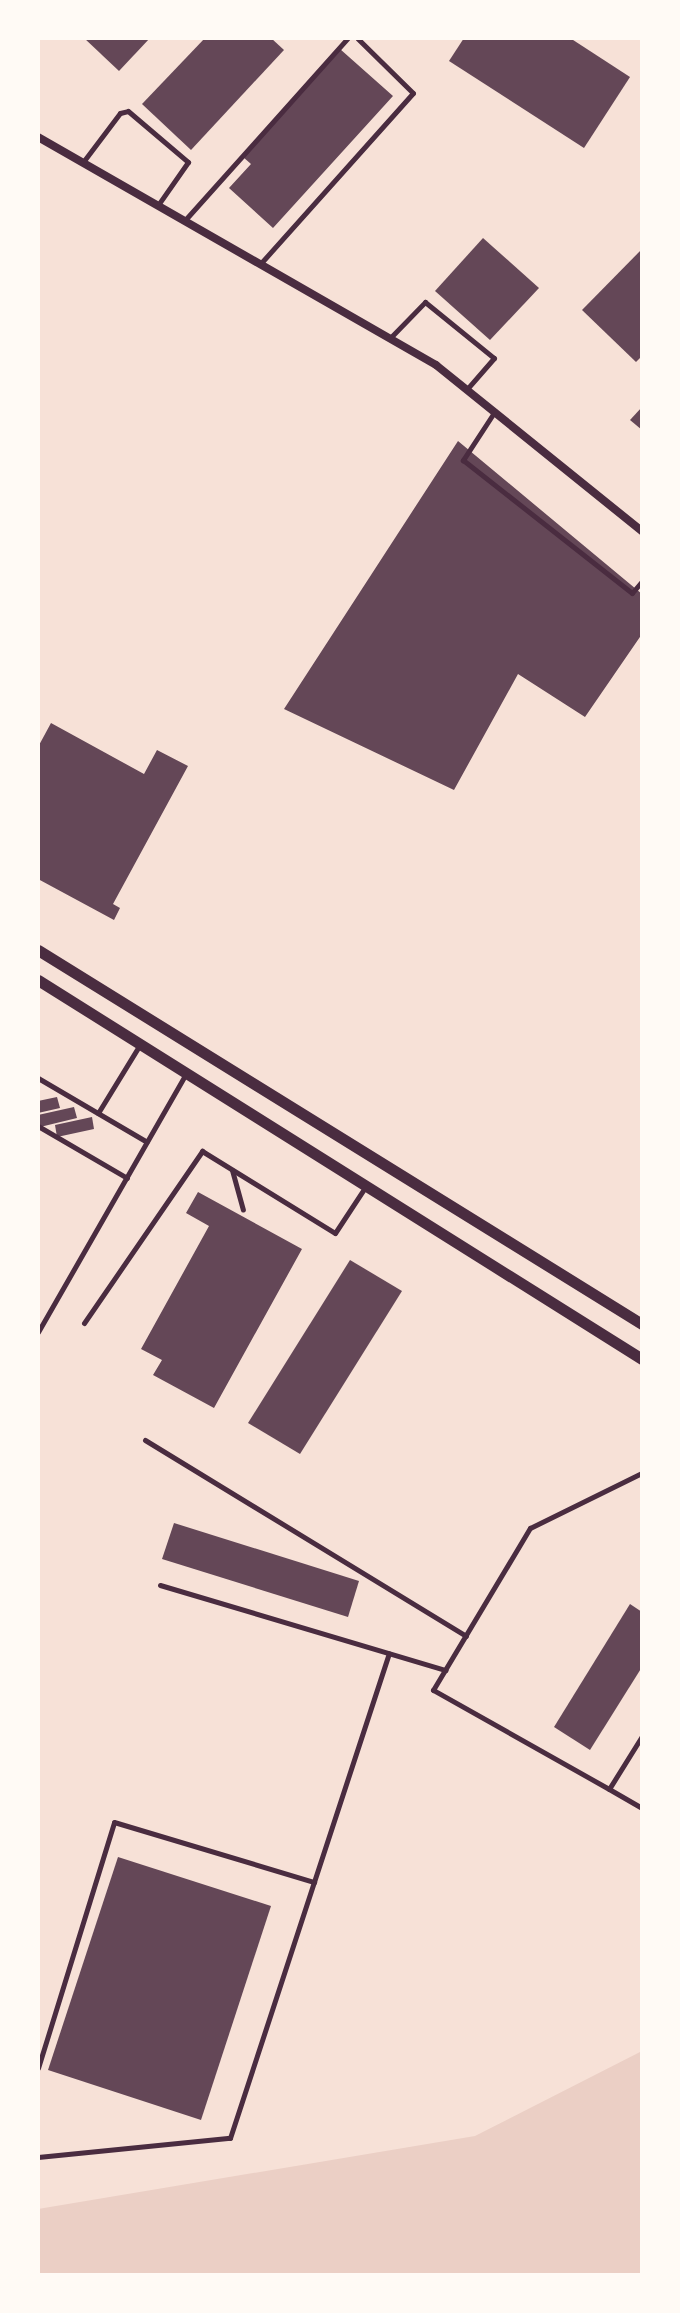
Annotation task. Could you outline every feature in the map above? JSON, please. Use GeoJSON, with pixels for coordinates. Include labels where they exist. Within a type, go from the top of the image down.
{"type":"FeatureCollection","features":[{"type":"Feature","properties":{"kind":"street"},"geometry":{"type":"LineString","coordinates":[[38,137],[391,337],[468,388],[642,531]]}},
{"type":"Feature","properties":{"kind":"street"},"geometry":{"type":"LineString","coordinates":[[38,950],[642,1324]]}},
{"type":"Feature","properties":{"kind":"street"},"geometry":{"type":"LineString","coordinates":[[38,980],[642,1359]]}},
{"type":"Feature","properties":{"kind":"lane"},"geometry":{"type":"LineString","coordinates":[[185,220],[348,38]]}},
{"type":"Feature","properties":{"kind":"lane"},"geometry":{"type":"LineString","coordinates":[[261,263],[413,93],[357,38]]}},
{"type":"Feature","properties":{"kind":"lane"},"geometry":{"type":"LineString","coordinates":[[83,162],[120,113],[128,111],[188,162],[158,205]]}},
{"type":"Feature","properties":{"kind":"lane"},"geometry":{"type":"LineString","coordinates":[[391,337],[425,302],[494,358],[468,388]]}},
{"type":"Feature","properties":{"kind":"lane"},"geometry":{"type":"LineString","coordinates":[[495,411],[463,460],[632,593],[642,581]]}},
{"type":"Feature","properties":{"kind":"lane"},"geometry":{"type":"LineString","coordinates":[[98,1113],[140,1044]]}},
{"type":"Feature","properties":{"kind":"lane"},"geometry":{"type":"LineString","coordinates":[[38,1332],[186,1073]]}},
{"type":"Feature","properties":{"kind":"lane"},"geometry":{"type":"LineString","coordinates":[[38,1078],[147,1142]]}},
{"type":"Feature","properties":{"kind":"lane"},"geometry":{"type":"LineString","coordinates":[[38,1126],[127,1178]]}},
{"type":"Feature","properties":{"kind":"lane"},"geometry":{"type":"LineString","coordinates":[[84,1323],[202,1151],[335,1233],[366,1186]]}},
{"type":"Feature","properties":{"kind":"lane"},"geometry":{"type":"LineString","coordinates":[[232,1169],[243,1210]]}},
{"type":"Feature","properties":{"kind":"lane"},"geometry":{"type":"LineString","coordinates":[[145,1440],[466,1636]]}},
{"type":"Feature","properties":{"kind":"lane"},"geometry":{"type":"LineString","coordinates":[[642,1473],[530,1528],[433,1690],[642,1808]]}},
{"type":"Feature","properties":{"kind":"lane"},"geometry":{"type":"LineString","coordinates":[[160,1585],[446,1670]]}},
{"type":"Feature","properties":{"kind":"lane"},"geometry":{"type":"LineString","coordinates":[[38,2157],[230,2138],[389,1653]]}},
{"type":"Feature","properties":{"kind":"lane"},"geometry":{"type":"LineString","coordinates":[[609,1789],[642,1736]]}},
{"type":"Feature","properties":{"kind":"lane"},"geometry":{"type":"LineString","coordinates":[[38,2068],[114,1822],[314,1882]]}},
{"type":"Feature","properties":{"kind":"shaded area"},"geometry":{"type":"Polygon","coordinates":[[[642,2051],[642,2275],[38,2275],[38,2209],[475,2136],[642,2051]]]}},
{"type":"Feature","properties":{"kind":"building"},"geometry":{"type":"Polygon","coordinates":[[[84,38],[150,38],[119,71],[84,38]]]}},
{"type":"Feature","properties":{"kind":"building"},"geometry":{"type":"Polygon","coordinates":[[[205,38],[271,38],[284,50],[191,150],[142,104],[205,38]]]}},
{"type":"Feature","properties":{"kind":"building"},"geometry":{"type":"Polygon","coordinates":[[[464,38],[570,38],[630,77],[584,148],[449,61],[464,38]]]}},
{"type":"Feature","properties":{"kind":"building"},"geometry":{"type":"Polygon","coordinates":[[[340,49],[393,96],[273,228],[229,188],[251,164],[243,157],[340,49]]]}},
{"type":"Feature","properties":{"kind":"building"},"geometry":{"type":"Polygon","coordinates":[[[483,238],[539,288],[490,340],[435,291],[483,238]]]}},
{"type":"Feature","properties":{"kind":"building"},"geometry":{"type":"Polygon","coordinates":[[[642,249],[642,356],[636,362],[582,310],[642,249]]]}},
{"type":"Feature","properties":{"kind":"building"},"geometry":{"type":"Polygon","coordinates":[[[642,407],[642,430],[630,420],[642,407]]]}},
{"type":"Feature","properties":{"kind":"building"},"geometry":{"type":"Polygon","coordinates":[[[458,441],[642,594],[642,634],[585,717],[518,674],[454,790],[284,709],[458,441]]]}},
{"type":"Feature","properties":{"kind":"building"},"geometry":{"type":"Polygon","coordinates":[[[51,723],[144,774],[157,750],[188,766],[113,904],[120,908],[114,920],[38,879],[38,747],[51,723]]]}},
{"type":"Feature","properties":{"kind":"building"},"geometry":{"type":"Polygon","coordinates":[[[57,1097],[60,1108],[38,1113],[38,1101],[57,1097]]]}},
{"type":"Feature","properties":{"kind":"building"},"geometry":{"type":"Polygon","coordinates":[[[74,1107],[77,1118],[40,1127],[38,1115],[74,1107]]]}},
{"type":"Feature","properties":{"kind":"building"},"geometry":{"type":"Polygon","coordinates":[[[92,1117],[94,1129],[57,1137],[55,1125],[92,1117]]]}},
{"type":"Feature","properties":{"kind":"building"},"geometry":{"type":"Polygon","coordinates":[[[198,1192],[302,1249],[214,1408],[153,1375],[162,1360],[141,1349],[209,1226],[186,1213],[198,1192]]]}},
{"type":"Feature","properties":{"kind":"building"},"geometry":{"type":"Polygon","coordinates":[[[350,1260],[402,1291],[300,1454],[248,1423],[350,1260]]]}},
{"type":"Feature","properties":{"kind":"building"},"geometry":{"type":"Polygon","coordinates":[[[174,1523],[359,1581],[348,1617],[162,1559],[174,1523]]]}},
{"type":"Feature","properties":{"kind":"building"},"geometry":{"type":"Polygon","coordinates":[[[630,1604],[642,1612],[642,1667],[590,1750],[554,1727],[630,1604]]]}},
{"type":"Feature","properties":{"kind":"building"},"geometry":{"type":"Polygon","coordinates":[[[118,1857],[271,1906],[201,2120],[48,2070],[118,1857]]]}}]}
